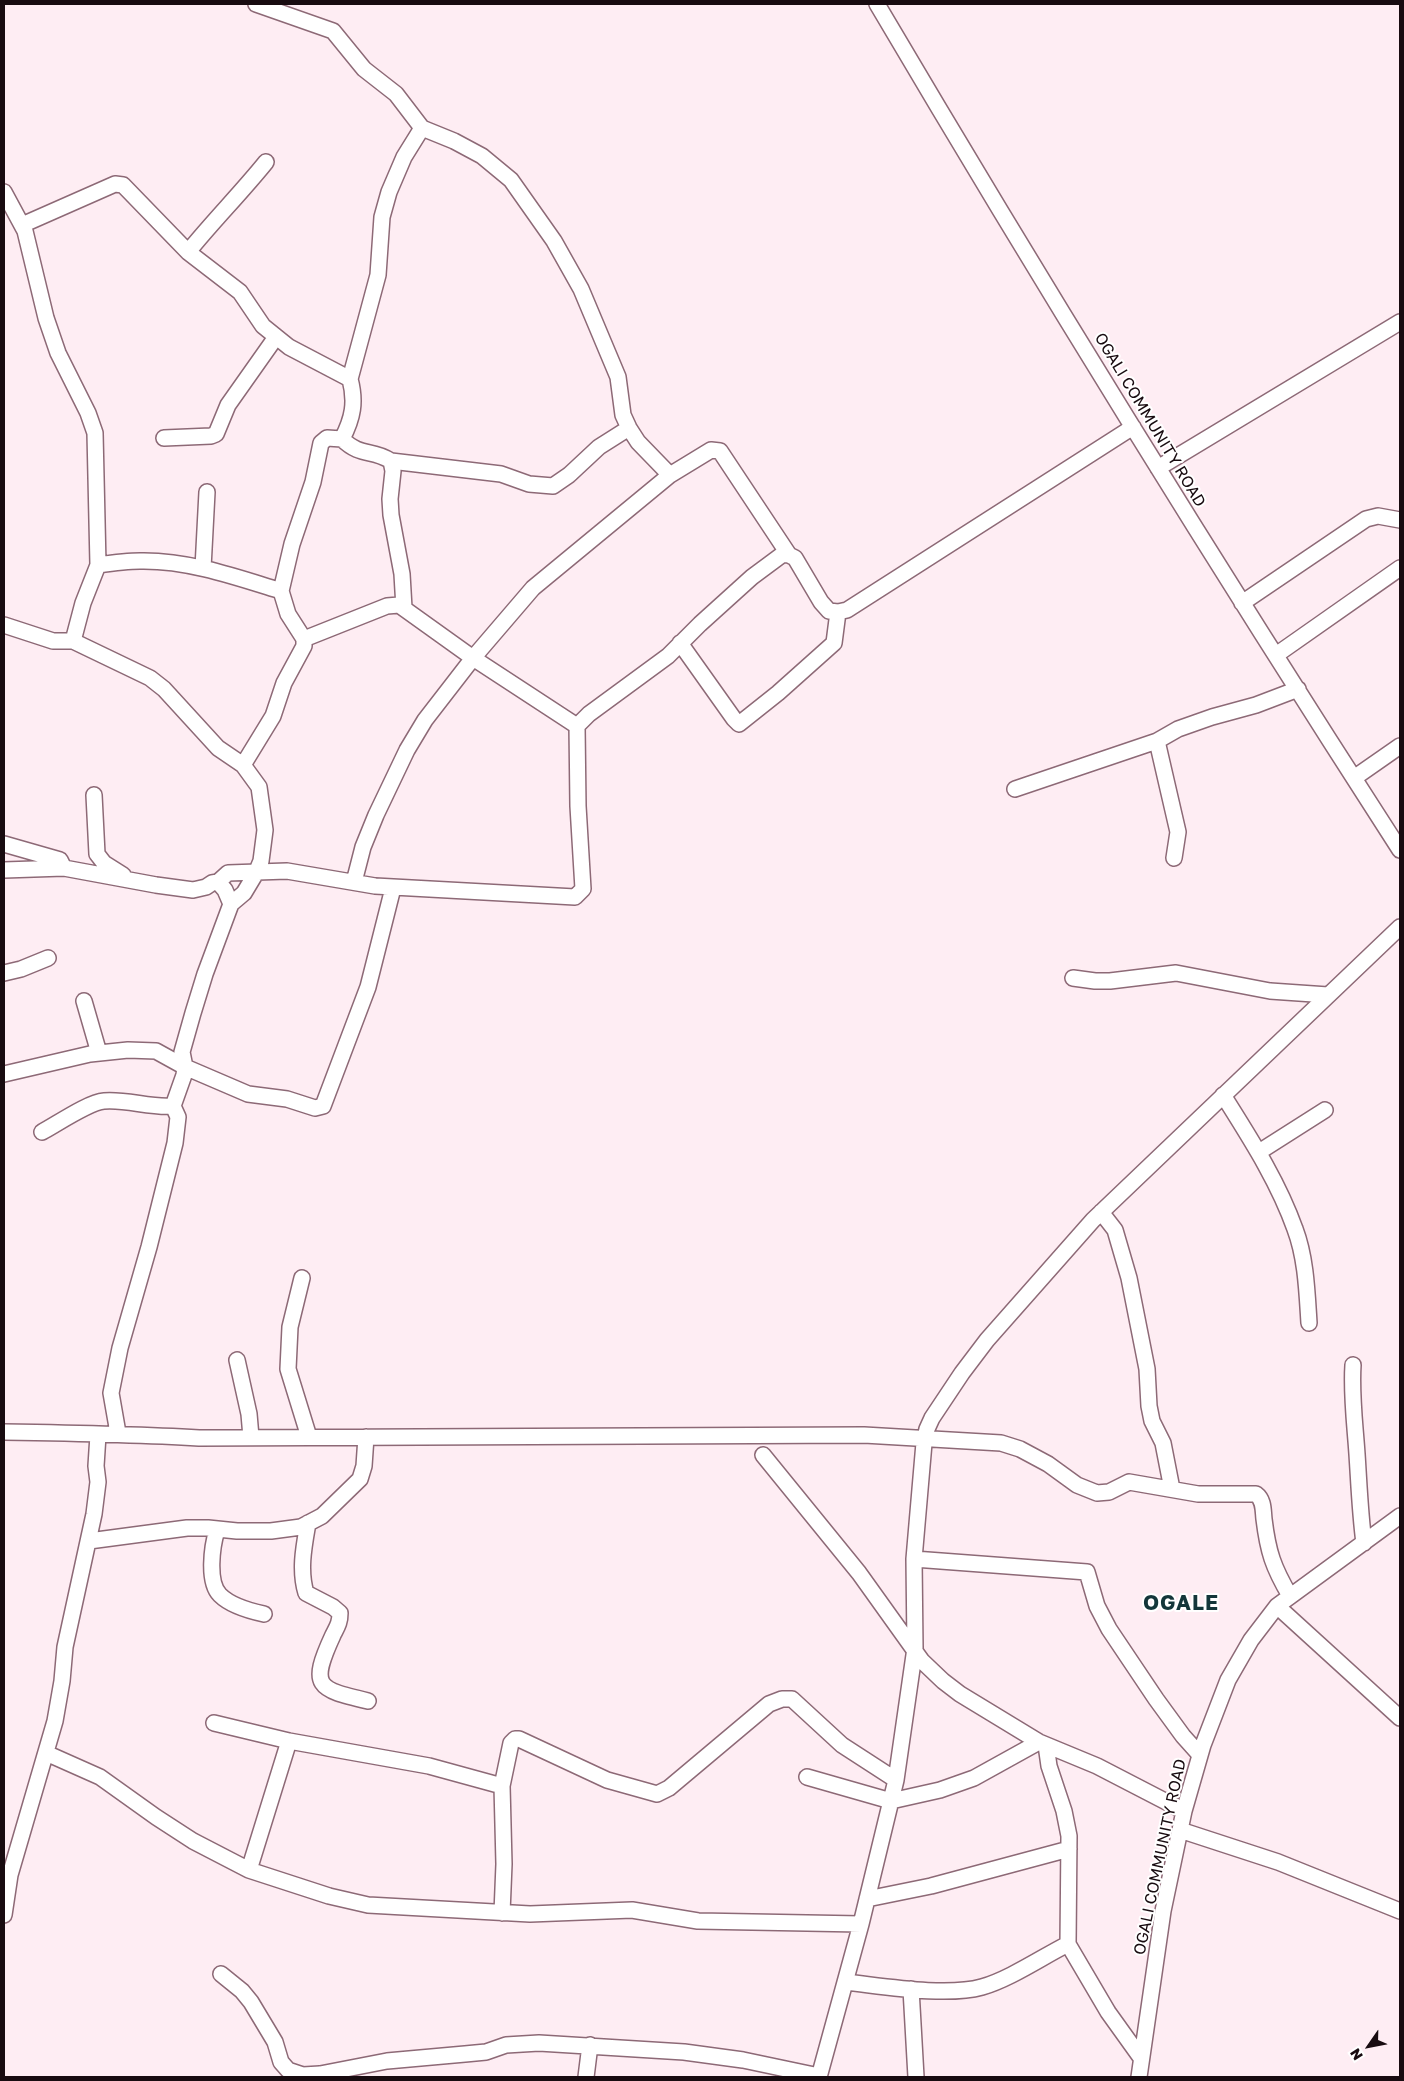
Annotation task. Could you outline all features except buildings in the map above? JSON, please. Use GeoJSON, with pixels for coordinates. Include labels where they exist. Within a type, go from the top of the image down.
{"type":"FeatureCollection","features":[{"type":"Feature","properties":{"kind":"street"},"geometry":{"type":"LineString","coordinates":[[256,4],[333,31],[364,69],[396,94],[422,128],[454,141],[475,153],[502,171],[511,180],[575,276],[618,377],[623,415],[629,428],[638,442],[670,475]]}},
{"type":"Feature","properties":{"kind":"street","name":"OGALI COMMUNITY ROAD"},"geometry":{"type":"LineString","coordinates":[[877,4],[1009,227],[1242,603],[1400,850]]}},
{"type":"Feature","properties":{"kind":"street"},"geometry":{"type":"LineString","coordinates":[[342,439],[350,423],[354,406],[350,379],[378,275],[382,217],[389,192],[404,157],[422,128]]}},
{"type":"Feature","properties":{"kind":"street"},"geometry":{"type":"LineString","coordinates":[[188,252],[210,224],[246,188],[266,162]]}},
{"type":"Feature","properties":{"kind":"street"},"geometry":{"type":"LineString","coordinates":[[22,225],[119,184],[126,187],[188,252],[240,292],[258,320],[276,337],[304,355],[350,379]]}},
{"type":"Feature","properties":{"kind":"street"},"geometry":{"type":"LineString","coordinates":[[4,192],[22,225],[31,252],[46,318],[58,354],[93,425],[98,519],[98,565],[83,603],[73,641]]}},
{"type":"Feature","properties":{"kind":"street"},"geometry":{"type":"LineString","coordinates":[[1158,468],[1400,322]]}},
{"type":"Feature","properties":{"kind":"street"},"geometry":{"type":"LineString","coordinates":[[164,438],[211,436],[216,434],[228,405],[276,337]]}},
{"type":"Feature","properties":{"kind":"street"},"geometry":{"type":"LineString","coordinates":[[354,882],[363,847],[407,750],[425,720],[472,658],[533,588],[670,475],[711,450],[720,451],[789,555],[794,558],[821,602],[829,611],[838,612],[851,607],[1133,427]]}},
{"type":"Feature","properties":{"kind":"street"},"geometry":{"type":"LineString","coordinates":[[243,766],[273,716],[284,683],[304,646],[304,639],[299,628],[288,614],[281,591],[292,544],[313,482],[321,443],[327,438],[342,439],[352,449],[360,453],[380,454],[391,462],[501,474],[528,484],[553,486],[569,475],[600,447],[629,428]]}},
{"type":"Feature","properties":{"kind":"street"},"geometry":{"type":"LineString","coordinates":[[391,462],[393,471],[390,515],[402,574],[404,608]]}},
{"type":"Feature","properties":{"kind":"street"},"geometry":{"type":"LineString","coordinates":[[203,568],[207,492]]}},
{"type":"Feature","properties":{"kind":"street"},"geometry":{"type":"LineString","coordinates":[[1242,603],[1366,519],[1378,516],[1400,520]]}},
{"type":"Feature","properties":{"kind":"street"},"geometry":{"type":"LineString","coordinates":[[4,870],[64,868],[193,890],[218,882],[228,873],[287,871],[393,888],[575,898],[583,889],[577,797],[577,726],[589,714],[668,656],[752,577],[784,554],[789,555]]}},
{"type":"Feature","properties":{"kind":"street"},"geometry":{"type":"LineString","coordinates":[[98,565],[140,561],[203,568],[281,591]]}},
{"type":"Feature","properties":{"kind":"street"},"geometry":{"type":"LineString","coordinates":[[1276,655],[1400,568]]}},
{"type":"Feature","properties":{"kind":"street"},"geometry":{"type":"LineString","coordinates":[[304,639],[386,606],[395,605],[404,608],[472,658],[577,726]]}},
{"type":"Feature","properties":{"kind":"street"},"geometry":{"type":"LineString","coordinates":[[680,643],[739,724],[778,693],[834,643],[838,612]]}},
{"type":"Feature","properties":{"kind":"street"},"geometry":{"type":"LineString","coordinates":[[4,626],[53,641],[73,641],[150,678],[164,689],[218,748],[243,766],[258,787],[264,823],[261,861],[244,893],[231,904],[205,974],[182,1052],[185,1067],[173,1106],[178,1117],[175,1143],[149,1247],[120,1348],[111,1393],[118,1433]]}},
{"type":"Feature","properties":{"kind":"street"},"geometry":{"type":"LineString","coordinates":[[1015,789],[1156,741],[1212,717],[1256,705],[1298,689]]}},
{"type":"Feature","properties":{"kind":"street"},"geometry":{"type":"LineString","coordinates":[[1156,741],[1178,832],[1174,858]]}},
{"type":"Feature","properties":{"kind":"street"},"geometry":{"type":"LineString","coordinates":[[1354,778],[1400,746]]}},
{"type":"Feature","properties":{"kind":"street"},"geometry":{"type":"LineString","coordinates":[[94,794],[96,854],[104,864],[128,879]]}},
{"type":"Feature","properties":{"kind":"street"},"geometry":{"type":"LineString","coordinates":[[4,844],[60,860],[64,868]]}},
{"type":"Feature","properties":{"kind":"street"},"geometry":{"type":"LineString","coordinates":[[218,882],[225,890],[231,904]]}},
{"type":"Feature","properties":{"kind":"street"},"geometry":{"type":"LineString","coordinates":[[4,1074],[99,1053],[128,1050],[156,1051],[185,1067],[248,1094],[287,1099],[315,1108],[323,1106],[368,987],[393,888]]}},
{"type":"Feature","properties":{"kind":"street"},"geometry":{"type":"LineString","coordinates":[[221,1974],[242,1991],[251,2002],[274,2042],[281,2062],[288,2070],[303,2075],[356,2072],[387,2061],[486,2052],[506,2045],[539,2043],[684,2052],[742,2060],[819,2077],[861,1924],[896,1780],[915,1648],[914,1559],[925,1437],[941,1403],[987,1340],[1101,1212],[1400,927]]}},
{"type":"Feature","properties":{"kind":"street"},"geometry":{"type":"LineString","coordinates":[[4,972],[21,969],[48,958]]}},
{"type":"Feature","properties":{"kind":"street"},"geometry":{"type":"LineString","coordinates":[[1073,978],[1110,981],[1176,973],[1270,991],[1328,994]]}},
{"type":"Feature","properties":{"kind":"street"},"geometry":{"type":"LineString","coordinates":[[84,1001],[99,1053]]}},
{"type":"Feature","properties":{"kind":"street"},"geometry":{"type":"LineString","coordinates":[[1223,1095],[1259,1152],[1283,1199],[1296,1230],[1307,1286],[1309,1323]]}},
{"type":"Feature","properties":{"kind":"street"},"geometry":{"type":"LineString","coordinates":[[42,1132],[90,1105],[102,1101],[136,1101],[154,1106],[173,1106]]}},
{"type":"Feature","properties":{"kind":"street"},"geometry":{"type":"LineString","coordinates":[[1259,1152],[1325,1110]]}},
{"type":"Feature","properties":{"kind":"street"},"geometry":{"type":"LineString","coordinates":[[1101,1212],[1115,1230],[1129,1278],[1147,1369],[1150,1413],[1163,1443],[1172,1489]]}},
{"type":"Feature","properties":{"kind":"street"},"geometry":{"type":"LineString","coordinates":[[302,1278],[290,1327],[288,1369],[310,1437]]}},
{"type":"Feature","properties":{"kind":"street"},"geometry":{"type":"LineString","coordinates":[[237,1360],[249,1414],[251,1437]]}},
{"type":"Feature","properties":{"kind":"street"},"geometry":{"type":"LineString","coordinates":[[1353,1366],[1351,1390],[1358,1464],[1359,1507],[1364,1542]]}},
{"type":"Feature","properties":{"kind":"street"},"geometry":{"type":"LineString","coordinates":[[4,1432],[98,1435],[118,1433],[199,1438],[726,1434],[925,1437],[1001,1443],[1012,1446],[1048,1464],[1078,1485],[1097,1493],[1109,1492],[1129,1482],[1198,1494],[1256,1494],[1261,1497],[1267,1548],[1273,1565],[1290,1596]]}},
{"type":"Feature","properties":{"kind":"street"},"geometry":{"type":"LineString","coordinates":[[4,1915],[7,1874],[46,1753],[60,1696],[65,1647],[88,1540],[98,1482],[96,1466],[98,1435]]}},
{"type":"Feature","properties":{"kind":"street"},"geometry":{"type":"LineString","coordinates":[[88,1540],[188,1528],[271,1531],[301,1527],[322,1516],[360,1479],[364,1466],[366,1437]]}},
{"type":"Feature","properties":{"kind":"street"},"geometry":{"type":"LineString","coordinates":[[763,1455],[859,1573],[915,1648],[922,1661],[943,1681],[960,1694],[1042,1743],[1097,1766],[1184,1811]]}},
{"type":"Feature","properties":{"kind":"street","name":"OGALI COMMUNITY ROAD"},"geometry":{"type":"LineString","coordinates":[[1139,2077],[1163,1912],[1184,1811],[1200,1755],[1228,1680],[1251,1640],[1277,1606],[1400,1516]]}},
{"type":"Feature","properties":{"kind":"street"},"geometry":{"type":"LineString","coordinates":[[308,1523],[302,1564],[302,1582],[306,1593],[333,1607],[340,1613],[340,1624],[330,1643],[320,1678],[322,1685],[328,1690],[368,1701]]}},
{"type":"Feature","properties":{"kind":"street"},"geometry":{"type":"LineString","coordinates":[[217,1530],[211,1563],[216,1590],[221,1596],[241,1607],[264,1614]]}},
{"type":"Feature","properties":{"kind":"street"},"geometry":{"type":"LineString","coordinates":[[914,1559],[1087,1572],[1097,1606],[1109,1629],[1156,1699],[1183,1736],[1200,1755]]}},
{"type":"Feature","properties":{"kind":"street"},"geometry":{"type":"LineString","coordinates":[[1277,1606],[1400,1718]]}},
{"type":"Feature","properties":{"kind":"street"},"geometry":{"type":"LineString","coordinates":[[502,1913],[504,1864],[502,1786],[511,1743],[517,1739],[606,1780],[651,1794],[657,1794],[669,1788],[769,1704],[788,1698],[792,1699],[842,1745],[896,1780]]}},
{"type":"Feature","properties":{"kind":"street"},"geometry":{"type":"LineString","coordinates":[[214,1723],[289,1741],[429,1766],[502,1786]]}},
{"type":"Feature","properties":{"kind":"street"},"geometry":{"type":"LineString","coordinates":[[249,1870],[289,1741]]}},
{"type":"Feature","properties":{"kind":"street"},"geometry":{"type":"LineString","coordinates":[[807,1777],[891,1801],[940,1790],[974,1778],[1042,1743]]}},
{"type":"Feature","properties":{"kind":"street"},"geometry":{"type":"LineString","coordinates":[[1042,1743],[1066,1819],[1069,1836],[1068,1944],[1095,1992],[1141,2058]]}},
{"type":"Feature","properties":{"kind":"street"},"geometry":{"type":"LineString","coordinates":[[46,1753],[100,1777],[193,1841],[249,1870],[304,1888],[368,1905],[549,1914],[632,1910],[698,1921],[861,1924]]}},
{"type":"Feature","properties":{"kind":"street"},"geometry":{"type":"LineString","coordinates":[[1180,1830],[1278,1862],[1400,1911]]}},
{"type":"Feature","properties":{"kind":"street"},"geometry":{"type":"LineString","coordinates":[[867,1898],[931,1886],[1069,1849]]}},
{"type":"Feature","properties":{"kind":"street"},"geometry":{"type":"LineString","coordinates":[[845,1982],[911,1989],[951,1990],[983,1986],[1068,1944]]}},
{"type":"Feature","properties":{"kind":"street"},"geometry":{"type":"LineString","coordinates":[[911,1989],[916,2077]]}},
{"type":"Feature","properties":{"kind":"street"},"geometry":{"type":"LineString","coordinates":[[586,2077],[590,2045]]}},
{"type":"Feature","properties":{"kind":"district","name":"OGALE"},"geometry":{"type":"Point","coordinates":[1181,1603]}}]}
